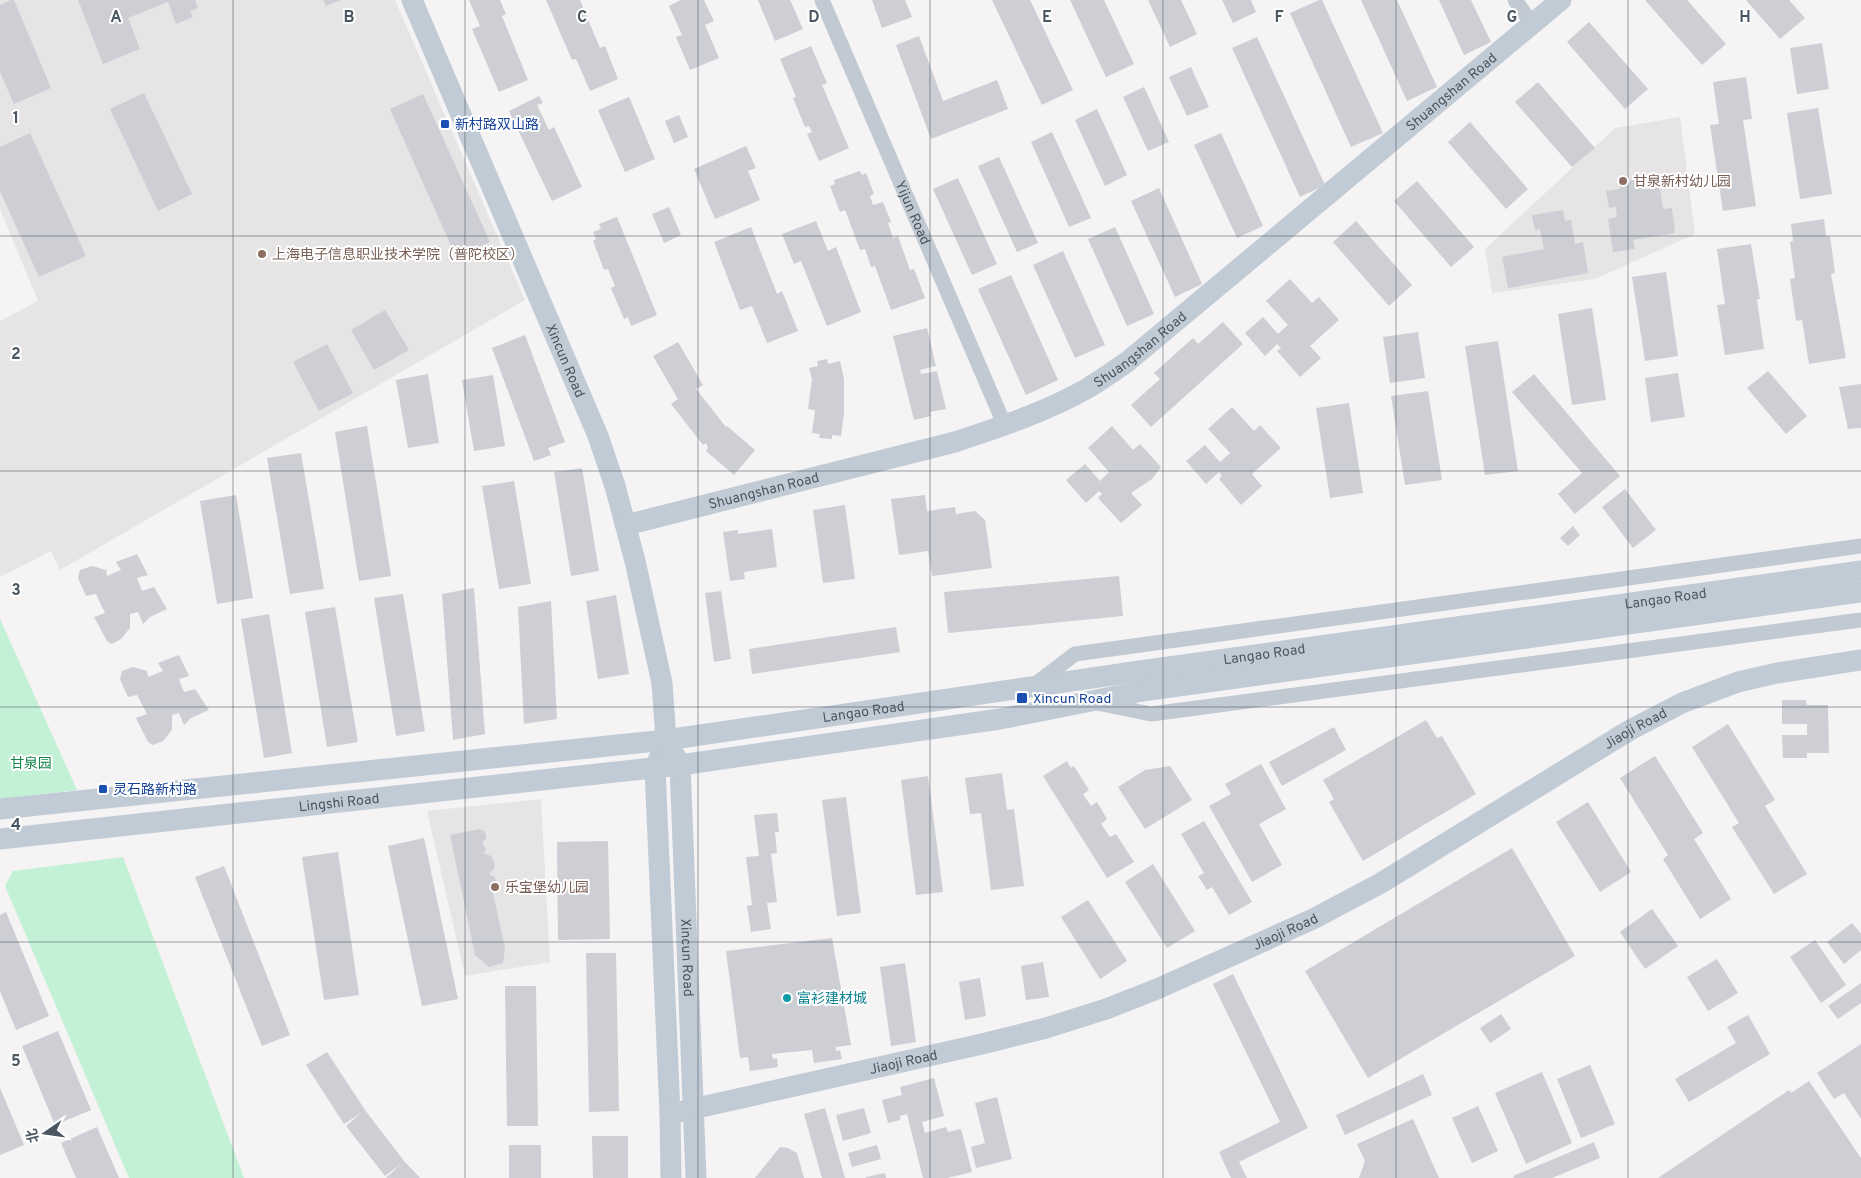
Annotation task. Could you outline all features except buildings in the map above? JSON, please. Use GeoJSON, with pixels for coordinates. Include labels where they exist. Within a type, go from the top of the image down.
{"type":"FeatureCollection","features":[{"type":"Feature","properties":{"kind":"main road","name":"Xincun Road"},"geometry":{"type":"LineString","coordinates":[[412,0],[585,403],[607,460],[626,525],[662,684],[666,740],[680,765],[696,1178]]}},
{"type":"Feature","properties":{"kind":"main road","name":"Shuangshan Road"},"geometry":{"type":"LineString","coordinates":[[626,525],[955,442],[1004,426],[1041,411],[1088,388],[1126,362],[1561,0]]}},
{"type":"Feature","properties":{"kind":"main road","name":"Langao Road"},"geometry":{"type":"LineString","coordinates":[[680,765],[1000,719],[1142,691],[1861,572]]}},
{"type":"Feature","properties":{"kind":"main road","name":"Langao Road"},"geometry":{"type":"LineString","coordinates":[[666,740],[1033,686],[1861,592]]}},
{"type":"Feature","properties":{"kind":"main road","name":"Jiaoji Road"},"geometry":{"type":"LineString","coordinates":[[670,1114],[982,1044],[1046,1028],[1106,1009],[1224,961],[1312,919],[1381,883],[1630,730],[1682,703],[1738,682],[1787,671],[1861,660]]}},
{"type":"Feature","properties":{"kind":"main road","name":"Xincun Road"},"geometry":{"type":"LineString","coordinates":[[666,740],[655,768],[671,1178]]}},
{"type":"Feature","properties":{"kind":"main road","name":"Lingshi Road"},"geometry":{"type":"LineString","coordinates":[[0,808],[666,740]]}},
{"type":"Feature","properties":{"kind":"main road","name":"Lingshi Road"},"geometry":{"type":"LineString","coordinates":[[0,838],[680,765]]}},
{"type":"Feature","properties":{"kind":"street","name":"Yijun Road"},"geometry":{"type":"LineString","coordinates":[[822,0],[1004,426]]}},
{"type":"Feature","properties":{"kind":"street"},"geometry":{"type":"LineString","coordinates":[[1515,0],[1533,25]]}},
{"type":"Feature","properties":{"kind":"street"},"geometry":{"type":"LineString","coordinates":[[1033,686],[1075,654],[1861,546]]}},
{"type":"Feature","properties":{"kind":"street"},"geometry":{"type":"LineString","coordinates":[[1089,702],[1151,714],[1861,620]]}},
{"type":"Feature","properties":{"kind":"shaded area","name":"上海电子信息职业技术学院（普陀校区）"},"geometry":{"type":"Polygon","coordinates":[[[0,0],[395,0],[525,300],[60,570],[51,551],[0,577],[0,321],[38,301],[0,209],[0,0]]]}},
{"type":"Feature","properties":{"kind":"shaded area","name":"甘泉新村幼儿园"},"geometry":{"type":"Polygon","coordinates":[[[1680,117],[1695,234],[1595,279],[1492,293],[1485,249],[1615,128],[1680,117]]]}},
{"type":"Feature","properties":{"kind":"shaded area","name":"乐宝堡幼儿园"},"geometry":{"type":"Polygon","coordinates":[[[541,799],[550,962],[465,976],[427,811],[541,799]]]}},
{"type":"Feature","properties":{"kind":"green space","name":"甘泉园"},"geometry":{"type":"Polygon","coordinates":[[[0,619],[77,790],[0,799],[0,619]]]}},
{"type":"Feature","properties":{"kind":"green space"},"geometry":{"type":"Polygon","coordinates":[[[123,857],[244,1178],[129,1178],[5,886],[13,871],[123,857]]]}},
{"type":"Feature","properties":{"kind":"place","name":"新村路双山路"},"geometry":{"type":"Point","coordinates":[445,124]}},
{"type":"Feature","properties":{"kind":"place","name":"甘泉新村幼儿园"},"geometry":{"type":"Point","coordinates":[1623,181]}},
{"type":"Feature","properties":{"kind":"place","name":"上海电子信息职业技术学院（普陀校区）"},"geometry":{"type":"Point","coordinates":[262,254]}},
{"type":"Feature","properties":{"kind":"place","name":"Xincun Road"},"geometry":{"type":"Point","coordinates":[1022,698]}},
{"type":"Feature","properties":{"kind":"place","name":"灵石路新村路"},"geometry":{"type":"Point","coordinates":[103,789]}},
{"type":"Feature","properties":{"kind":"place","name":"乐宝堡幼儿园"},"geometry":{"type":"Point","coordinates":[495,887]}},
{"type":"Feature","properties":{"kind":"place","name":"富衫建材城"},"geometry":{"type":"Point","coordinates":[787,998]}}]}
